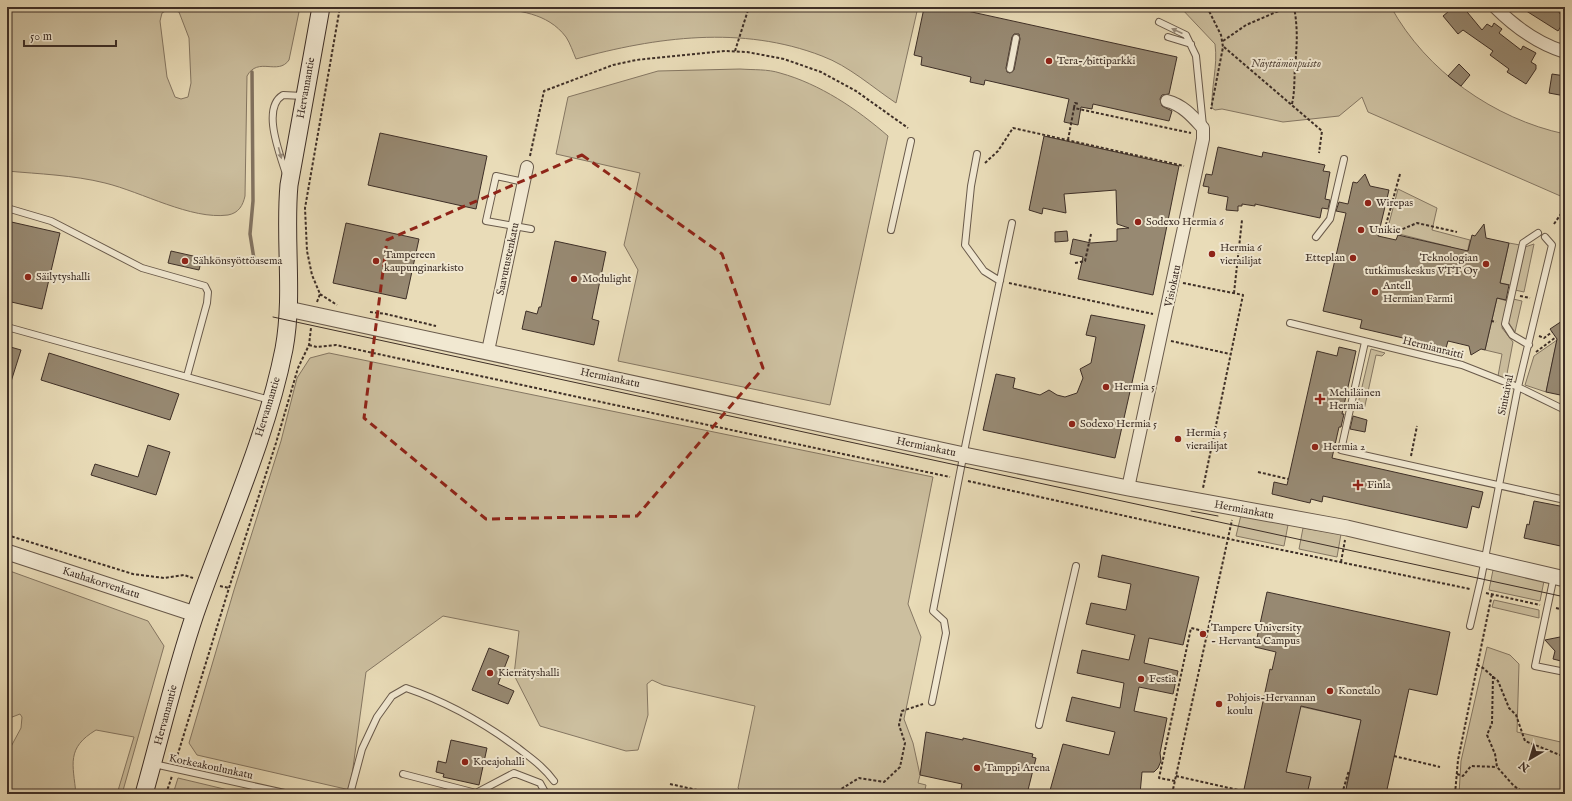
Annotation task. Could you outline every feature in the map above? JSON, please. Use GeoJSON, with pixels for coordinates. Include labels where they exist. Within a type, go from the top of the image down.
{"type":"FeatureCollection","features":[{"type":"Feature","properties":{"kind":"main road","name":"Hervannantie"},"geometry":{"type":"LineString","coordinates":[[144,794],[195,614],[251,462],[284,349],[288,309],[286,212],[289,185],[321,7]]}},
{"type":"Feature","properties":{"kind":"street"},"geometry":{"type":"LineString","coordinates":[[1495,7],[1521,29],[1565,52]]}},
{"type":"Feature","properties":{"kind":"street"},"geometry":{"type":"LineString","coordinates":[[1167,101],[1176,103],[1185,109],[1198,131]]}},
{"type":"Feature","properties":{"kind":"street","name":"Visiokatu"},"geometry":{"type":"LineString","coordinates":[[1128,488],[1202,147],[1198,131]]}},
{"type":"Feature","properties":{"kind":"street","name":"Saavutustenkatu"},"geometry":{"type":"LineString","coordinates":[[488,351],[527,167]]}},
{"type":"Feature","properties":{"kind":"street","name":"Hermiankatu"},"geometry":{"type":"LineString","coordinates":[[288,309],[964,455],[1128,488],[1347,528],[1559,578]]}},
{"type":"Feature","properties":{"kind":"street","name":"Kauhakorvenkatu"},"geometry":{"type":"LineString","coordinates":[[7,552],[195,614]]}},
{"type":"Feature","properties":{"kind":"lane"},"geometry":{"type":"LineString","coordinates":[[1159,22],[1186,35],[1196,56],[1198,131]]}},
{"type":"Feature","properties":{"kind":"lane"},"geometry":{"type":"LineString","coordinates":[[1168,37],[1191,44]]}},
{"type":"Feature","properties":{"kind":"lane"},"geometry":{"type":"LineString","coordinates":[[1010,69],[1016,38]]}},
{"type":"Feature","properties":{"kind":"lane"},"geometry":{"type":"LineString","coordinates":[[289,185],[276,138],[272,112],[276,101],[283,95],[305,96]]}},
{"type":"Feature","properties":{"kind":"lane"},"geometry":{"type":"LineString","coordinates":[[891,230],[911,141]]}},
{"type":"Feature","properties":{"kind":"lane"},"geometry":{"type":"LineString","coordinates":[[977,154],[971,186],[965,245],[984,271],[1000,281]]}},
{"type":"Feature","properties":{"kind":"lane"},"geometry":{"type":"LineString","coordinates":[[1316,237],[1330,219],[1344,159]]}},
{"type":"Feature","properties":{"kind":"lane"},"geometry":{"type":"LineString","coordinates":[[524,182],[496,176],[486,221],[531,229]]}},
{"type":"Feature","properties":{"kind":"lane"},"geometry":{"type":"LineString","coordinates":[[7,208],[51,221],[142,268],[205,286],[208,292],[207,303],[187,376]]}},
{"type":"Feature","properties":{"kind":"lane"},"geometry":{"type":"LineString","coordinates":[[932,702],[946,633],[944,621],[933,611],[1012,223]]}},
{"type":"Feature","properties":{"kind":"lane"},"geometry":{"type":"LineString","coordinates":[[1529,345],[1512,335],[1505,324],[1523,243],[1538,233]]}},
{"type":"Feature","properties":{"kind":"lane","name":"Sinitaival"},"geometry":{"type":"LineString","coordinates":[[1470,626],[1479,591],[1518,386],[1552,246],[1546,237]]}},
{"type":"Feature","properties":{"kind":"lane","name":"Hermianraitti"},"geometry":{"type":"LineString","coordinates":[[1290,323],[1462,365],[1518,386],[1565,410]]}},
{"type":"Feature","properties":{"kind":"lane"},"geometry":{"type":"LineString","coordinates":[[7,327],[270,400]]}},
{"type":"Feature","properties":{"kind":"lane"},"geometry":{"type":"LineString","coordinates":[[1365,342],[1341,450],[1565,500]]}},
{"type":"Feature","properties":{"kind":"lane"},"geometry":{"type":"LineString","coordinates":[[1040,725],[1076,566]]}},
{"type":"Feature","properties":{"kind":"lane"},"geometry":{"type":"LineString","coordinates":[[1559,578],[1547,606],[1535,666],[1565,672]]}},
{"type":"Feature","properties":{"kind":"lane"},"geometry":{"type":"LineString","coordinates":[[350,794],[362,749],[377,717],[392,696],[406,688],[429,696],[489,727],[545,768],[554,781]]}},
{"type":"Feature","properties":{"kind":"lane","name":"Korkeakoulunkatu"},"geometry":{"type":"LineString","coordinates":[[153,764],[289,794]]}},
{"type":"Feature","properties":{"kind":"lane"},"geometry":{"type":"LineString","coordinates":[[403,774],[476,793],[514,774],[540,783],[546,792]]}},
{"type":"Feature","properties":{"kind":"path"},"geometry":{"type":"LineString","coordinates":[[735,51],[750,7]]}},
{"type":"Feature","properties":{"kind":"path"},"geometry":{"type":"LineString","coordinates":[[1074,108],[1198,131],[1208,119],[1215,96],[1223,47],[1223,41],[1207,7]]}},
{"type":"Feature","properties":{"kind":"path"},"geometry":{"type":"LineString","coordinates":[[1223,41],[1246,25],[1288,7]]}},
{"type":"Feature","properties":{"kind":"path"},"geometry":{"type":"LineString","coordinates":[[1292,104],[1296,89],[1298,44],[1298,26],[1294,7]]}},
{"type":"Feature","properties":{"kind":"path"},"geometry":{"type":"LineString","coordinates":[[1223,47],[1322,131],[1319,153]]}},
{"type":"Feature","properties":{"kind":"path"},"geometry":{"type":"LineString","coordinates":[[527,167],[544,91],[613,65],[659,56],[735,51],[761,54],[784,59],[821,72],[856,91],[908,128]]}},
{"type":"Feature","properties":{"kind":"path"},"geometry":{"type":"LineString","coordinates":[[1068,140],[1075,103],[1079,104]]}},
{"type":"Feature","properties":{"kind":"path"},"geometry":{"type":"LineString","coordinates":[[975,168],[991,159],[1013,128],[1190,167]]}},
{"type":"Feature","properties":{"kind":"path"},"geometry":{"type":"LineString","coordinates":[[1400,174],[1384,232],[1391,234],[1417,223],[1457,232]]}},
{"type":"Feature","properties":{"kind":"path"},"geometry":{"type":"LineString","coordinates":[[1554,224],[1565,208]]}},
{"type":"Feature","properties":{"kind":"path"},"geometry":{"type":"LineString","coordinates":[[1234,293],[1242,220]]}},
{"type":"Feature","properties":{"kind":"path"},"geometry":{"type":"LineString","coordinates":[[1074,263],[1085,261],[1091,234]]}},
{"type":"Feature","properties":{"kind":"path"},"geometry":{"type":"LineString","coordinates":[[1000,281],[1166,317]]}},
{"type":"Feature","properties":{"kind":"path"},"geometry":{"type":"LineString","coordinates":[[1183,283],[1243,295],[1202,489],[1208,490]]}},
{"type":"Feature","properties":{"kind":"path"},"geometry":{"type":"LineString","coordinates":[[320,294],[338,305]]}},
{"type":"Feature","properties":{"kind":"path"},"geometry":{"type":"LineString","coordinates":[[368,312],[386,314],[440,327]]}},
{"type":"Feature","properties":{"kind":"path"},"geometry":{"type":"LineString","coordinates":[[1544,338],[1552,332]]}},
{"type":"Feature","properties":{"kind":"path"},"geometry":{"type":"LineString","coordinates":[[1525,360],[1556,337]]}},
{"type":"Feature","properties":{"kind":"path"},"geometry":{"type":"LineString","coordinates":[[1170,340],[1230,354]]}},
{"type":"Feature","properties":{"kind":"path"},"geometry":{"type":"LineString","coordinates":[[309,345],[317,347],[336,345],[1229,539],[1565,610]]}},
{"type":"Feature","properties":{"kind":"path"},"geometry":{"type":"LineString","coordinates":[[1409,465],[1417,426]]}},
{"type":"Feature","properties":{"kind":"path"},"geometry":{"type":"LineString","coordinates":[[1258,472],[1288,479]]}},
{"type":"Feature","properties":{"kind":"path"},"geometry":{"type":"LineString","coordinates":[[1172,794],[1236,508]]}},
{"type":"Feature","properties":{"kind":"path"},"geometry":{"type":"LineString","coordinates":[[7,535],[133,574],[164,578],[184,575],[229,588]]}},
{"type":"Feature","properties":{"kind":"path"},"geometry":{"type":"LineString","coordinates":[[1340,562],[1346,537]]}},
{"type":"Feature","properties":{"kind":"path"},"geometry":{"type":"LineString","coordinates":[[1455,794],[1458,760],[1492,594]]}},
{"type":"Feature","properties":{"kind":"path"},"geometry":{"type":"LineString","coordinates":[[1175,781],[1158,778],[1192,628],[1208,632]]}},
{"type":"Feature","properties":{"kind":"path"},"geometry":{"type":"LineString","coordinates":[[1477,665],[1498,681],[1509,708],[1516,715],[1525,741],[1565,757]]}},
{"type":"Feature","properties":{"kind":"path"},"geometry":{"type":"LineString","coordinates":[[1493,676],[1492,723],[1487,735],[1495,754],[1497,767],[1514,786],[1526,794]]}},
{"type":"Feature","properties":{"kind":"path"},"geometry":{"type":"LineString","coordinates":[[833,794],[859,778],[884,782],[900,767],[905,743],[899,725],[902,711],[932,702]]}},
{"type":"Feature","properties":{"kind":"path"},"geometry":{"type":"LineString","coordinates":[[1394,756],[1440,767]]}},
{"type":"Feature","properties":{"kind":"path"},"geometry":{"type":"LineString","coordinates":[[1457,774],[1463,776],[1471,766],[1497,767]]}},
{"type":"Feature","properties":{"kind":"path"},"geometry":{"type":"LineString","coordinates":[[1342,794],[1349,770]]}},
{"type":"Feature","properties":{"kind":"path"},"geometry":{"type":"LineString","coordinates":[[1176,776],[1247,792]]}},
{"type":"Feature","properties":{"kind":"path"},"geometry":{"type":"LineString","coordinates":[[670,784],[715,794]]}},
{"type":"Feature","properties":{"kind":"highlighted area"},"geometry":{"type":"Polygon","coordinates":[[[582,155],[722,254],[763,368],[637,516],[486,519],[364,418],[387,240],[582,155]]]}},
{"type":"Feature","properties":{"kind":"green space"},"geometry":{"type":"Polygon","coordinates":[[[7,7],[300,7],[289,60],[279,66],[257,67],[247,76],[245,196],[242,205],[232,214],[214,215],[198,213],[93,180],[7,171],[7,7]],[[169,9],[162,13],[160,21],[167,77],[175,97],[181,99],[188,97],[191,83],[189,38],[179,12],[169,9]]]}},
{"type":"Feature","properties":{"kind":"green space"},"geometry":{"type":"Polygon","coordinates":[[[490,7],[918,7],[896,103],[842,65],[822,56],[792,46],[761,40],[699,38],[668,40],[637,45],[576,59],[566,37],[550,22],[531,14],[490,7]]]}},
{"type":"Feature","properties":{"kind":"green space","name":"Näyttämönpuisto"},"geometry":{"type":"Polygon","coordinates":[[[1180,7],[1391,7],[1423,52],[1464,89],[1513,117],[1539,127],[1565,134],[1565,198],[1368,112],[1362,97],[1339,116],[1283,122],[1222,109],[1215,110],[1212,108],[1212,100],[1216,60],[1215,44],[1180,7]]]}},
{"type":"Feature","properties":{"kind":"green space"},"geometry":{"type":"Polygon","coordinates":[[[740,69],[775,72],[809,84],[851,107],[888,136],[830,405],[618,361],[638,270],[624,245],[640,173],[556,154],[568,97],[658,71],[740,69]]]}},
{"type":"Feature","properties":{"kind":"green space"},"geometry":{"type":"Polygon","coordinates":[[[1398,189],[1437,208],[1432,230],[1470,240],[1465,262],[1451,247],[1387,231],[1398,189]]]}},
{"type":"Feature","properties":{"kind":"green space"},"geometry":{"type":"Polygon","coordinates":[[[1509,243],[1520,245],[1511,285],[1500,283],[1509,243]]]}},
{"type":"Feature","properties":{"kind":"green space"},"geometry":{"type":"Polygon","coordinates":[[[1534,244],[1524,292],[1515,290],[1525,247],[1534,244]]]}},
{"type":"Feature","properties":{"kind":"green space"},"geometry":{"type":"Polygon","coordinates":[[[1497,298],[1507,301],[1502,328],[1513,342],[1506,379],[1498,376],[1502,354],[1485,350],[1497,298]]]}},
{"type":"Feature","properties":{"kind":"green space"},"geometry":{"type":"Polygon","coordinates":[[[1513,299],[1522,301],[1515,332],[1508,322],[1513,299]]]}},
{"type":"Feature","properties":{"kind":"green space"},"geometry":{"type":"Polygon","coordinates":[[[1557,340],[1546,392],[1525,385],[1534,356],[1557,340]]]}},
{"type":"Feature","properties":{"kind":"green space"},"geometry":{"type":"Polygon","coordinates":[[[1371,349],[1385,353],[1382,356],[1376,355],[1364,410],[1357,408],[1371,349]]]}},
{"type":"Feature","properties":{"kind":"green space"},"geometry":{"type":"Polygon","coordinates":[[[329,353],[933,477],[908,604],[921,637],[904,719],[913,743],[920,775],[918,783],[926,785],[924,794],[744,794],[738,788],[755,706],[663,685],[652,680],[647,684],[648,715],[638,750],[626,751],[540,726],[514,675],[519,631],[443,616],[366,672],[350,790],[197,755],[189,743],[234,590],[281,441],[297,378],[310,358],[329,353]]]}},
{"type":"Feature","properties":{"kind":"green space"},"geometry":{"type":"Polygon","coordinates":[[[1241,515],[1288,525],[1284,546],[1236,536],[1241,515]]]}},
{"type":"Feature","properties":{"kind":"green space"},"geometry":{"type":"Polygon","coordinates":[[[1303,528],[1341,534],[1337,557],[1299,549],[1303,528]]]}},
{"type":"Feature","properties":{"kind":"green space"},"geometry":{"type":"Polygon","coordinates":[[[7,570],[148,621],[164,646],[122,794],[117,794],[134,737],[96,730],[80,743],[76,750],[73,765],[76,794],[7,794],[7,754],[21,728],[22,717],[20,714],[7,719],[7,570]]]}},
{"type":"Feature","properties":{"kind":"green space"},"geometry":{"type":"Polygon","coordinates":[[[1493,570],[1544,581],[1540,601],[1489,590],[1493,570]]]}},
{"type":"Feature","properties":{"kind":"green space"},"geometry":{"type":"Polygon","coordinates":[[[1494,600],[1539,610],[1539,618],[1492,607],[1494,600]]]}},
{"type":"Feature","properties":{"kind":"green space"},"geometry":{"type":"Polygon","coordinates":[[[1487,647],[1510,655],[1519,664],[1517,732],[1565,743],[1565,794],[1459,794],[1461,761],[1487,647]]]}},
{"type":"Feature","properties":{"kind":"green space"},"geometry":{"type":"Polygon","coordinates":[[[1293,705],[1367,721],[1359,729],[1346,786],[1354,788],[1352,794],[1325,794],[1276,783],[1293,705]]]}},
{"type":"Feature","properties":{"kind":"green space"},"geometry":{"type":"Polygon","coordinates":[[[178,778],[245,794],[173,794],[178,778]]]}},
{"type":"Feature","properties":{"kind":"building","name":"Tera-/bittiparkki"},"geometry":{"type":"Polygon","coordinates":[[[933,7],[949,7],[1177,57],[1169,94],[1162,95],[1160,99],[1162,106],[1172,111],[1169,121],[1093,104],[1092,109],[1081,107],[1078,125],[1064,122],[1069,99],[985,80],[984,85],[970,82],[971,77],[921,65],[922,57],[914,55],[924,8],[933,10],[933,7]],[[1014,34],[1012,37],[1006,68],[1007,72],[1010,73],[1014,70],[1020,39],[1019,34],[1014,34]]]}},
{"type":"Feature","properties":{"kind":"building"},"geometry":{"type":"Polygon","coordinates":[[[1454,7],[1463,7],[1482,30],[1487,24],[1492,27],[1494,23],[1502,29],[1499,33],[1521,50],[1523,46],[1536,53],[1531,62],[1536,65],[1536,69],[1526,84],[1507,72],[1509,69],[1490,55],[1493,51],[1463,30],[1458,34],[1443,16],[1454,7]]]}},
{"type":"Feature","properties":{"kind":"building"},"geometry":{"type":"Polygon","coordinates":[[[1520,7],[1562,7],[1559,13],[1565,15],[1565,20],[1558,31],[1520,7]]]}},
{"type":"Feature","properties":{"kind":"building"},"geometry":{"type":"Polygon","coordinates":[[[1459,64],[1470,75],[1461,86],[1448,76],[1459,64]]]}},
{"type":"Feature","properties":{"kind":"building"},"geometry":{"type":"Polygon","coordinates":[[[1552,74],[1565,76],[1565,96],[1549,93],[1552,74]]]}},
{"type":"Feature","properties":{"kind":"building"},"geometry":{"type":"Polygon","coordinates":[[[380,133],[487,156],[476,209],[368,185],[380,133]]]}},
{"type":"Feature","properties":{"kind":"building"},"geometry":{"type":"Polygon","coordinates":[[[1044,136],[1179,166],[1153,295],[1078,279],[1083,257],[1070,254],[1073,239],[1091,243],[1117,241],[1117,229],[1129,228],[1117,224],[1116,190],[1064,194],[1066,213],[1043,208],[1042,214],[1029,210],[1044,136]]]}},
{"type":"Feature","properties":{"kind":"building"},"geometry":{"type":"Polygon","coordinates":[[[1218,147],[1262,157],[1263,152],[1325,165],[1323,171],[1330,172],[1325,199],[1330,200],[1328,209],[1322,208],[1320,218],[1255,204],[1255,206],[1242,204],[1242,206],[1238,206],[1238,211],[1226,210],[1228,197],[1208,193],[1209,187],[1203,186],[1206,174],[1212,175],[1218,147]]]}},
{"type":"Feature","properties":{"kind":"building"},"geometry":{"type":"Polygon","coordinates":[[[1365,174],[1370,186],[1389,190],[1378,236],[1396,240],[1398,235],[1468,251],[1472,235],[1475,236],[1484,224],[1486,238],[1509,243],[1500,283],[1509,285],[1506,300],[1497,298],[1485,350],[1481,349],[1471,355],[1469,346],[1448,341],[1446,348],[1360,328],[1362,320],[1323,311],[1346,213],[1336,211],[1339,202],[1348,204],[1353,182],[1357,183],[1365,174]]]}},
{"type":"Feature","properties":{"kind":"building"},"geometry":{"type":"Polygon","coordinates":[[[7,221],[60,233],[42,309],[7,301],[7,221]]]}},
{"type":"Feature","properties":{"kind":"building","name":"Tampereen kaupunginarkisto"},"geometry":{"type":"Polygon","coordinates":[[[346,223],[419,239],[406,299],[333,283],[346,223]]]}},
{"type":"Feature","properties":{"kind":"building"},"geometry":{"type":"Polygon","coordinates":[[[1067,231],[1068,241],[1055,242],[1055,232],[1067,231]]]}},
{"type":"Feature","properties":{"kind":"building","name":"Modulight"},"geometry":{"type":"Polygon","coordinates":[[[555,241],[606,252],[592,319],[599,321],[594,345],[522,329],[526,311],[537,314],[539,307],[541,307],[555,241]]]}},
{"type":"Feature","properties":{"kind":"building","name":"Sähkönsyöttöasema"},"geometry":{"type":"Polygon","coordinates":[[[171,251],[202,258],[199,270],[168,263],[171,251]]]}},
{"type":"Feature","properties":{"kind":"building","name":"Hermia 5"},"geometry":{"type":"Polygon","coordinates":[[[1091,315],[1145,325],[1115,458],[983,430],[996,374],[1015,378],[1013,388],[1040,395],[1049,390],[1057,395],[1065,397],[1077,393],[1083,378],[1080,369],[1091,363],[1096,337],[1086,335],[1091,315]]]}},
{"type":"Feature","properties":{"kind":"building"},"geometry":{"type":"Polygon","coordinates":[[[1565,319],[1565,396],[1546,392],[1557,339],[1550,329],[1565,319]]]}},
{"type":"Feature","properties":{"kind":"building"},"geometry":{"type":"Polygon","coordinates":[[[7,346],[21,350],[9,388],[7,388],[7,346]]]}},
{"type":"Feature","properties":{"kind":"building","name":"Hermia 2"},"geometry":{"type":"Polygon","coordinates":[[[1339,347],[1356,351],[1342,414],[1344,414],[1341,427],[1339,427],[1332,458],[1483,492],[1479,508],[1472,506],[1467,528],[1323,496],[1322,502],[1311,499],[1310,503],[1272,494],[1274,482],[1287,485],[1317,351],[1337,356],[1339,347]]]}},
{"type":"Feature","properties":{"kind":"building"},"geometry":{"type":"Polygon","coordinates":[[[49,353],[179,394],[170,420],[41,380],[49,353]]]}},
{"type":"Feature","properties":{"kind":"building"},"geometry":{"type":"Polygon","coordinates":[[[1353,416],[1367,420],[1365,432],[1350,429],[1353,416]]]}},
{"type":"Feature","properties":{"kind":"building"},"geometry":{"type":"Polygon","coordinates":[[[148,445],[170,452],[156,495],[91,475],[95,464],[138,477],[148,445]]]}},
{"type":"Feature","properties":{"kind":"building"},"geometry":{"type":"Polygon","coordinates":[[[1534,501],[1565,507],[1565,547],[1524,538],[1527,524],[1529,525],[1534,501]]]}},
{"type":"Feature","properties":{"kind":"building","name":"Festia"},"geometry":{"type":"Polygon","coordinates":[[[1102,555],[1199,577],[1183,645],[1149,638],[1144,663],[1178,671],[1173,694],[1139,687],[1134,711],[1167,718],[1160,753],[1161,761],[1158,768],[1154,772],[1142,772],[1140,794],[1049,794],[1063,744],[1109,755],[1115,732],[1066,721],[1072,697],[1120,708],[1124,683],[1077,673],[1082,650],[1129,660],[1135,635],[1086,624],[1091,603],[1126,610],[1131,584],[1098,577],[1102,555]]]}},
{"type":"Feature","properties":{"kind":"building","name":"Konetalo"},"geometry":{"type":"Polygon","coordinates":[[[1267,592],[1450,632],[1437,695],[1409,689],[1386,794],[1345,794],[1361,720],[1301,706],[1286,772],[1311,777],[1307,794],[1243,794],[1270,669],[1272,670],[1276,652],[1255,647],[1267,592]]]}},
{"type":"Feature","properties":{"kind":"building"},"geometry":{"type":"Polygon","coordinates":[[[1565,636],[1565,662],[1553,659],[1555,651],[1545,640],[1565,636]]]}},
{"type":"Feature","properties":{"kind":"building","name":"Kierrätyshalli"},"geometry":{"type":"Polygon","coordinates":[[[489,648],[509,656],[498,684],[514,691],[508,704],[472,690],[489,648]]]}},
{"type":"Feature","properties":{"kind":"building","name":"Tamppi Arena"},"geometry":{"type":"Polygon","coordinates":[[[926,732],[963,740],[963,738],[1033,754],[1032,757],[1036,758],[1027,794],[960,794],[962,784],[920,775],[926,732]]]}},
{"type":"Feature","properties":{"kind":"building","name":"Koeajohalli"},"geometry":{"type":"Polygon","coordinates":[[[451,740],[487,748],[479,785],[443,777],[444,774],[436,772],[438,761],[446,763],[451,740]]]}},
{"type":"Feature","properties":{"kind":"waterway"},"geometry":{"type":"LineString","coordinates":[[252,72],[253,201],[250,234],[254,259]]}},
{"type":"Feature","properties":{"kind":"tram line"},"geometry":{"type":"LineString","coordinates":[[273,317],[1565,597]]}},
{"type":"Feature","properties":{"kind":"tram line"},"geometry":{"type":"LineString","coordinates":[[1191,511],[1218,516]]}},
{"type":"Feature","properties":{"kind":"place","name":"Tera-/bittiparkki"},"geometry":{"type":"Point","coordinates":[1049,61]}},
{"type":"Feature","properties":{"kind":"place","name":"Wirepas"},"geometry":{"type":"Point","coordinates":[1368,203]}},
{"type":"Feature","properties":{"kind":"place","name":"Sodexo Hermia 6"},"geometry":{"type":"Point","coordinates":[1138,222]}},
{"type":"Feature","properties":{"kind":"place","name":"Unikie"},"geometry":{"type":"Point","coordinates":[1361,230]}},
{"type":"Feature","properties":{"kind":"place","name":"Hermia 6 vierailijat"},"geometry":{"type":"Point","coordinates":[1212,254]}},
{"type":"Feature","properties":{"kind":"place","name":"Etteplan"},"geometry":{"type":"Point","coordinates":[1353,258]}},
{"type":"Feature","properties":{"kind":"place","name":"Sähkönsyöttöasema"},"geometry":{"type":"Point","coordinates":[185,261]}},
{"type":"Feature","properties":{"kind":"place","name":"Tampereen kaupunginarkisto"},"geometry":{"type":"Point","coordinates":[376,261]}},
{"type":"Feature","properties":{"kind":"place","name":"Teknologian tutkimuskeskus VTT Oy"},"geometry":{"type":"Point","coordinates":[1486,264]}},
{"type":"Feature","properties":{"kind":"place","name":"Säilytyshalli"},"geometry":{"type":"Point","coordinates":[28,277]}},
{"type":"Feature","properties":{"kind":"place","name":"Modulight"},"geometry":{"type":"Point","coordinates":[574,279]}},
{"type":"Feature","properties":{"kind":"place","name":"Antell Hermian Farmi"},"geometry":{"type":"Point","coordinates":[1375,292]}},
{"type":"Feature","properties":{"kind":"place","name":"Hermia 5"},"geometry":{"type":"Point","coordinates":[1106,387]}},
{"type":"Feature","properties":{"kind":"place","name":"Mehiläinen Hermia"},"geometry":{"type":"Point","coordinates":[1320,399]}},
{"type":"Feature","properties":{"kind":"place","name":"Sodexo Hermia 5"},"geometry":{"type":"Point","coordinates":[1072,424]}},
{"type":"Feature","properties":{"kind":"place","name":"Hermia 5 vierailijat"},"geometry":{"type":"Point","coordinates":[1178,439]}},
{"type":"Feature","properties":{"kind":"place","name":"Hermia 2"},"geometry":{"type":"Point","coordinates":[1315,447]}},
{"type":"Feature","properties":{"kind":"place","name":"Finla"},"geometry":{"type":"Point","coordinates":[1358,485]}},
{"type":"Feature","properties":{"kind":"place","name":"Tampere University - Hervanta Campus"},"geometry":{"type":"Point","coordinates":[1203,634]}},
{"type":"Feature","properties":{"kind":"place","name":"Kierrätyshalli"},"geometry":{"type":"Point","coordinates":[490,673]}},
{"type":"Feature","properties":{"kind":"place","name":"Festia"},"geometry":{"type":"Point","coordinates":[1141,679]}},
{"type":"Feature","properties":{"kind":"place","name":"Konetalo"},"geometry":{"type":"Point","coordinates":[1330,691]}},
{"type":"Feature","properties":{"kind":"place","name":"Pohjois-Hervannan koulu"},"geometry":{"type":"Point","coordinates":[1219,704]}},
{"type":"Feature","properties":{"kind":"place","name":"Koeajohalli"},"geometry":{"type":"Point","coordinates":[465,762]}},
{"type":"Feature","properties":{"kind":"place","name":"Tamppi Arena"},"geometry":{"type":"Point","coordinates":[977,768]}}]}
